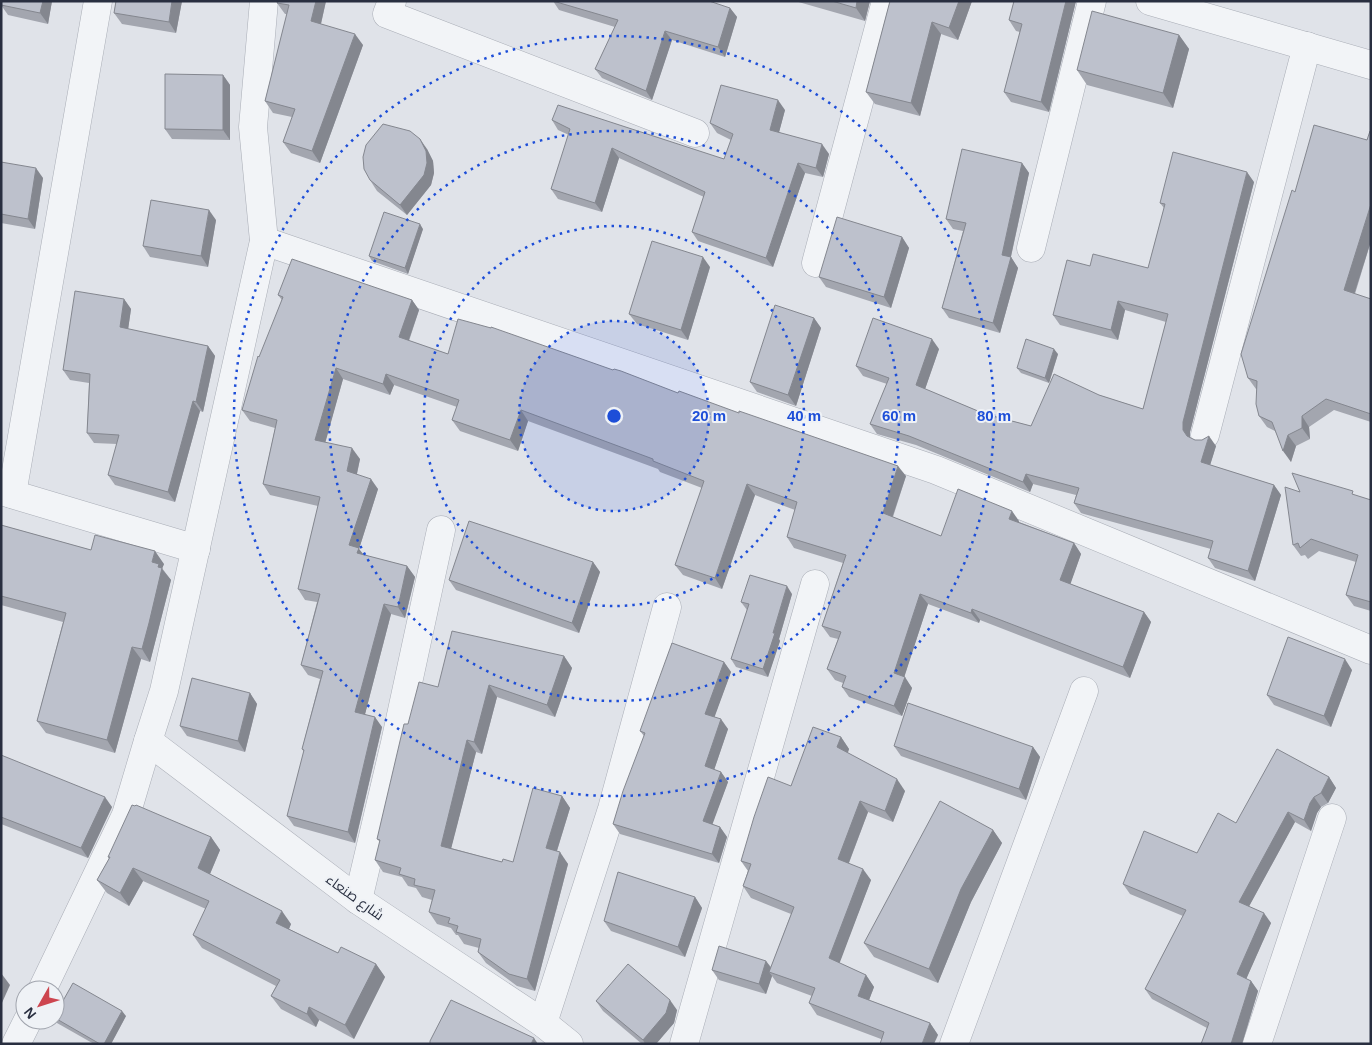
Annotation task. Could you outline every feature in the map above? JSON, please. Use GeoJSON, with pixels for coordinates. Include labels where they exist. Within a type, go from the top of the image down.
{"type":"FeatureCollection","features":[{"type":"Feature","properties":{"kind":"street"},"geometry":{"type":"LineString","coordinates":[[98,1],[7,493],[196,549]]}},
{"type":"Feature","properties":{"kind":"street"},"geometry":{"type":"LineString","coordinates":[[47,980],[126,815],[164,691],[196,549],[264,241],[253,127],[264,1]]}},
{"type":"Feature","properties":{"kind":"street"},"geometry":{"type":"LineString","coordinates":[[392,1],[387,14],[694,133]]}},
{"type":"Feature","properties":{"kind":"street"},"geometry":{"type":"LineString","coordinates":[[816,264],[886,1]]}},
{"type":"Feature","properties":{"kind":"street"},"geometry":{"type":"LineString","coordinates":[[1031,248],[1092,1]]}},
{"type":"Feature","properties":{"kind":"street"},"geometry":{"type":"LineString","coordinates":[[1150,1],[1371,65]]}},
{"type":"Feature","properties":{"kind":"street"},"geometry":{"type":"LineString","coordinates":[[1205,435],[1308,46]]}},
{"type":"Feature","properties":{"kind":"street"},"geometry":{"type":"LineString","coordinates":[[264,241],[936,470],[1371,650]]}},
{"type":"Feature","properties":{"kind":"street"},"geometry":{"type":"LineString","coordinates":[[358,900],[395,743],[441,530]]}},
{"type":"Feature","properties":{"kind":"street"},"geometry":{"type":"LineString","coordinates":[[684,1044],[815,584]]}},
{"type":"Feature","properties":{"kind":"street"},"geometry":{"type":"LineString","coordinates":[[544,1023],[612,809],[667,607]]}},
{"type":"Feature","properties":{"kind":"street"},"geometry":{"type":"LineString","coordinates":[[954,1044],[1084,691]]}},
{"type":"Feature","properties":{"kind":"street","name":"شارع صنعاء"},"geometry":{"type":"LineString","coordinates":[[148,741],[358,900],[544,1023],[569,1044]]}},
{"type":"Feature","properties":{"kind":"street"},"geometry":{"type":"LineString","coordinates":[[1257,1044],[1332,818]]}},
{"type":"Feature","properties":{"kind":"street"},"geometry":{"type":"LineString","coordinates":[[16,1044],[23,1030]]}},
{"type":"Feature","properties":{"kind":"building"},"geometry":{"type":"Polygon","coordinates":[[[2,1],[43,1],[40,13],[1,5],[2,1]]]}},
{"type":"Feature","properties":{"kind":"building"},"geometry":{"type":"Polygon","coordinates":[[[116,1],[172,1],[169,22],[114,13],[116,1]]]}},
{"type":"Feature","properties":{"kind":"building"},"geometry":{"type":"Polygon","coordinates":[[[278,1],[316,1],[311,21],[355,34],[312,151],[283,142],[295,109],[265,101],[289,5],[277,3],[278,1]]]}},
{"type":"Feature","properties":{"kind":"building"},"geometry":{"type":"Polygon","coordinates":[[[553,1],[709,1],[730,8],[718,47],[665,31],[646,91],[595,69],[618,20],[553,1]]]}},
{"type":"Feature","properties":{"kind":"building"},"geometry":{"type":"Polygon","coordinates":[[[832,1],[857,1],[856,8],[832,1]]]}},
{"type":"Feature","properties":{"kind":"building"},"geometry":{"type":"Polygon","coordinates":[[[890,1],[959,1],[949,28],[932,22],[911,103],[866,92],[890,1]]]}},
{"type":"Feature","properties":{"kind":"building"},"geometry":{"type":"Polygon","coordinates":[[[1014,1],[1066,1],[1041,102],[1004,92],[1022,24],[1009,20],[1014,1]]]}},
{"type":"Feature","properties":{"kind":"building"},"geometry":{"type":"Polygon","coordinates":[[[1092,11],[1179,35],[1163,93],[1077,70],[1092,11]]]}},
{"type":"Feature","properties":{"kind":"building"},"geometry":{"type":"Polygon","coordinates":[[[165,74],[223,75],[223,130],[165,129],[165,74]]]}},
{"type":"Feature","properties":{"kind":"building"},"geometry":{"type":"Polygon","coordinates":[[[721,85],[778,100],[770,130],[822,144],[816,168],[798,163],[766,258],[692,232],[705,192],[612,148],[595,203],[551,189],[570,129],[552,120],[558,105],[724,159],[733,134],[710,123],[721,85]]]}},
{"type":"Feature","properties":{"kind":"building"},"geometry":{"type":"Polygon","coordinates":[[[383,124],[410,131],[420,139],[426,151],[427,163],[424,175],[400,205],[370,180],[364,169],[363,157],[366,145],[383,124]]]}},
{"type":"Feature","properties":{"kind":"building"},"geometry":{"type":"Polygon","coordinates":[[[1314,125],[1367,140],[1371,131],[1371,204],[1344,290],[1371,299],[1371,414],[1326,399],[1302,416],[1302,428],[1288,435],[1283,451],[1272,422],[1259,416],[1256,404],[1257,381],[1248,378],[1241,354],[1292,190],[1295,192],[1314,125]]]}},
{"type":"Feature","properties":{"kind":"building"},"geometry":{"type":"Polygon","coordinates":[[[962,149],[1022,163],[1002,255],[1011,257],[993,323],[942,308],[966,223],[946,219],[962,149]]]}},
{"type":"Feature","properties":{"kind":"building"},"geometry":{"type":"Polygon","coordinates":[[[1173,152],[1247,172],[1183,422],[1183,430],[1187,436],[1195,440],[1202,440],[1209,436],[1201,462],[1274,485],[1248,571],[1208,558],[1213,541],[1074,503],[1079,488],[1026,474],[1023,482],[909,436],[870,424],[889,378],[856,366],[873,318],[932,339],[916,385],[985,414],[1031,426],[1054,374],[1099,395],[1143,409],[1168,314],[1118,301],[1111,330],[1053,315],[1067,260],[1090,266],[1093,254],[1148,268],[1165,204],[1160,203],[1173,152]]]}},
{"type":"Feature","properties":{"kind":"building"},"geometry":{"type":"Polygon","coordinates":[[[1,162],[36,168],[28,219],[1,214],[1,162]]]}},
{"type":"Feature","properties":{"kind":"building"},"geometry":{"type":"Polygon","coordinates":[[[151,200],[209,210],[201,256],[143,246],[151,200]]]}},
{"type":"Feature","properties":{"kind":"building"},"geometry":{"type":"Polygon","coordinates":[[[384,212],[420,224],[405,268],[369,256],[384,212]]]}},
{"type":"Feature","properties":{"kind":"building"},"geometry":{"type":"Polygon","coordinates":[[[837,217],[902,237],[884,297],[819,277],[837,217]]]}},
{"type":"Feature","properties":{"kind":"building"},"geometry":{"type":"Polygon","coordinates":[[[652,241],[703,257],[681,330],[629,314],[652,241]]]}},
{"type":"Feature","properties":{"kind":"building"},"geometry":{"type":"Polygon","coordinates":[[[292,259],[412,300],[399,337],[448,354],[458,319],[491,327],[613,370],[621,371],[678,393],[679,391],[898,466],[883,513],[941,536],[958,489],[1012,511],[1009,519],[1074,543],[1060,580],[1144,612],[1123,667],[972,609],[971,613],[920,594],[894,673],[905,677],[894,706],[842,687],[846,676],[827,669],[841,632],[822,626],[846,555],[787,537],[797,502],[747,484],[715,578],[675,565],[704,481],[653,461],[653,459],[521,410],[510,440],[452,420],[459,400],[386,374],[383,384],[336,368],[315,440],[352,448],[347,471],[371,479],[349,545],[359,548],[357,553],[407,566],[398,607],[384,604],[355,712],[375,717],[348,832],[287,816],[304,750],[302,749],[323,671],[301,665],[320,594],[298,589],[320,497],[263,484],[277,420],[242,410],[258,356],[283,297],[278,295],[292,259]]]}},
{"type":"Feature","properties":{"kind":"building"},"geometry":{"type":"Polygon","coordinates":[[[75,291],[124,299],[120,327],[208,346],[196,402],[193,401],[168,492],[108,475],[119,435],[87,433],[90,374],[63,370],[75,291]]]}},
{"type":"Feature","properties":{"kind":"building"},"geometry":{"type":"Polygon","coordinates":[[[775,305],[814,318],[788,395],[750,382],[775,305]]]}},
{"type":"Feature","properties":{"kind":"building"},"geometry":{"type":"Polygon","coordinates":[[[1026,339],[1054,349],[1045,378],[1017,368],[1026,339]]]}},
{"type":"Feature","properties":{"kind":"building"},"geometry":{"type":"Polygon","coordinates":[[[1292,473],[1353,491],[1352,494],[1371,500],[1371,602],[1346,595],[1358,555],[1311,539],[1300,548],[1298,543],[1293,545],[1285,487],[1300,492],[1292,473]]]}},
{"type":"Feature","properties":{"kind":"building"},"geometry":{"type":"Polygon","coordinates":[[[469,521],[593,562],[572,623],[449,580],[469,521]]]}},
{"type":"Feature","properties":{"kind":"building"},"geometry":{"type":"Polygon","coordinates":[[[1,525],[91,550],[95,535],[155,551],[152,562],[159,564],[158,567],[162,568],[149,623],[142,649],[132,647],[107,740],[37,721],[66,613],[1,596],[1,525]]]}},
{"type":"Feature","properties":{"kind":"building"},"geometry":{"type":"Polygon","coordinates":[[[750,575],[787,586],[773,633],[775,633],[763,669],[731,659],[749,604],[741,602],[750,575]]]}},
{"type":"Feature","properties":{"kind":"building"},"geometry":{"type":"Polygon","coordinates":[[[452,631],[564,656],[547,705],[489,685],[474,742],[467,740],[441,846],[502,862],[503,859],[513,862],[533,788],[562,796],[546,848],[560,852],[527,979],[509,974],[478,952],[481,939],[456,932],[458,926],[448,923],[450,918],[429,912],[435,890],[414,885],[415,879],[399,874],[401,868],[375,860],[380,840],[377,839],[404,724],[408,724],[419,682],[438,687],[452,631]]]}},
{"type":"Feature","properties":{"kind":"building"},"geometry":{"type":"Polygon","coordinates":[[[1288,637],[1345,659],[1324,716],[1267,695],[1288,637]]]}},
{"type":"Feature","properties":{"kind":"building"},"geometry":{"type":"Polygon","coordinates":[[[672,643],[724,662],[705,714],[721,719],[705,766],[721,772],[703,821],[720,827],[712,854],[613,824],[623,791],[645,733],[640,731],[672,643]]]}},
{"type":"Feature","properties":{"kind":"building"},"geometry":{"type":"Polygon","coordinates":[[[192,678],[250,693],[238,741],[180,726],[192,678]]]}},
{"type":"Feature","properties":{"kind":"building"},"geometry":{"type":"Polygon","coordinates":[[[908,703],[1033,747],[1019,789],[894,746],[908,703]]]}},
{"type":"Feature","properties":{"kind":"building"},"geometry":{"type":"Polygon","coordinates":[[[813,727],[841,737],[837,747],[897,779],[885,811],[860,801],[838,859],[863,869],[829,958],[866,975],[858,996],[930,1023],[922,1044],[880,1044],[884,1032],[809,1003],[815,988],[769,972],[794,907],[743,886],[751,864],[741,861],[768,777],[791,786],[813,727]]]}},
{"type":"Feature","properties":{"kind":"building"},"geometry":{"type":"Polygon","coordinates":[[[1277,749],[1329,777],[1321,793],[1314,797],[1310,803],[1304,820],[1288,812],[1239,902],[1264,913],[1237,974],[1251,981],[1231,1044],[1201,1044],[1209,1023],[1145,989],[1186,910],[1123,884],[1144,831],[1197,853],[1218,813],[1236,823],[1277,749]]]}},
{"type":"Feature","properties":{"kind":"building"},"geometry":{"type":"Polygon","coordinates":[[[1,755],[105,797],[81,848],[1,817],[1,755]]]}},
{"type":"Feature","properties":{"kind":"building"},"geometry":{"type":"Polygon","coordinates":[[[940,801],[993,830],[961,889],[929,969],[864,943],[940,801]]]}},
{"type":"Feature","properties":{"kind":"building"},"geometry":{"type":"Polygon","coordinates":[[[132,805],[136,805],[211,837],[198,868],[282,911],[276,923],[338,953],[341,947],[376,964],[345,1025],[309,1007],[307,1014],[271,996],[280,980],[193,935],[209,901],[133,868],[120,893],[97,880],[110,857],[108,857],[132,805]]]}},
{"type":"Feature","properties":{"kind":"building"},"geometry":{"type":"Polygon","coordinates":[[[618,872],[695,897],[678,947],[604,921],[618,872]]]}},
{"type":"Feature","properties":{"kind":"building"},"geometry":{"type":"Polygon","coordinates":[[[719,946],[766,961],[759,984],[712,970],[719,946]]]}},
{"type":"Feature","properties":{"kind":"building"},"geometry":{"type":"Polygon","coordinates":[[[628,964],[670,1000],[666,1013],[643,1040],[596,1001],[628,964]]]}},
{"type":"Feature","properties":{"kind":"building"},"geometry":{"type":"Polygon","coordinates":[[[73,983],[122,1011],[104,1044],[100,1044],[65,1024],[65,997],[73,983]]]}},
{"type":"Feature","properties":{"kind":"building"},"geometry":{"type":"Polygon","coordinates":[[[451,1000],[534,1038],[531,1044],[430,1044],[451,1000]]]}}]}
